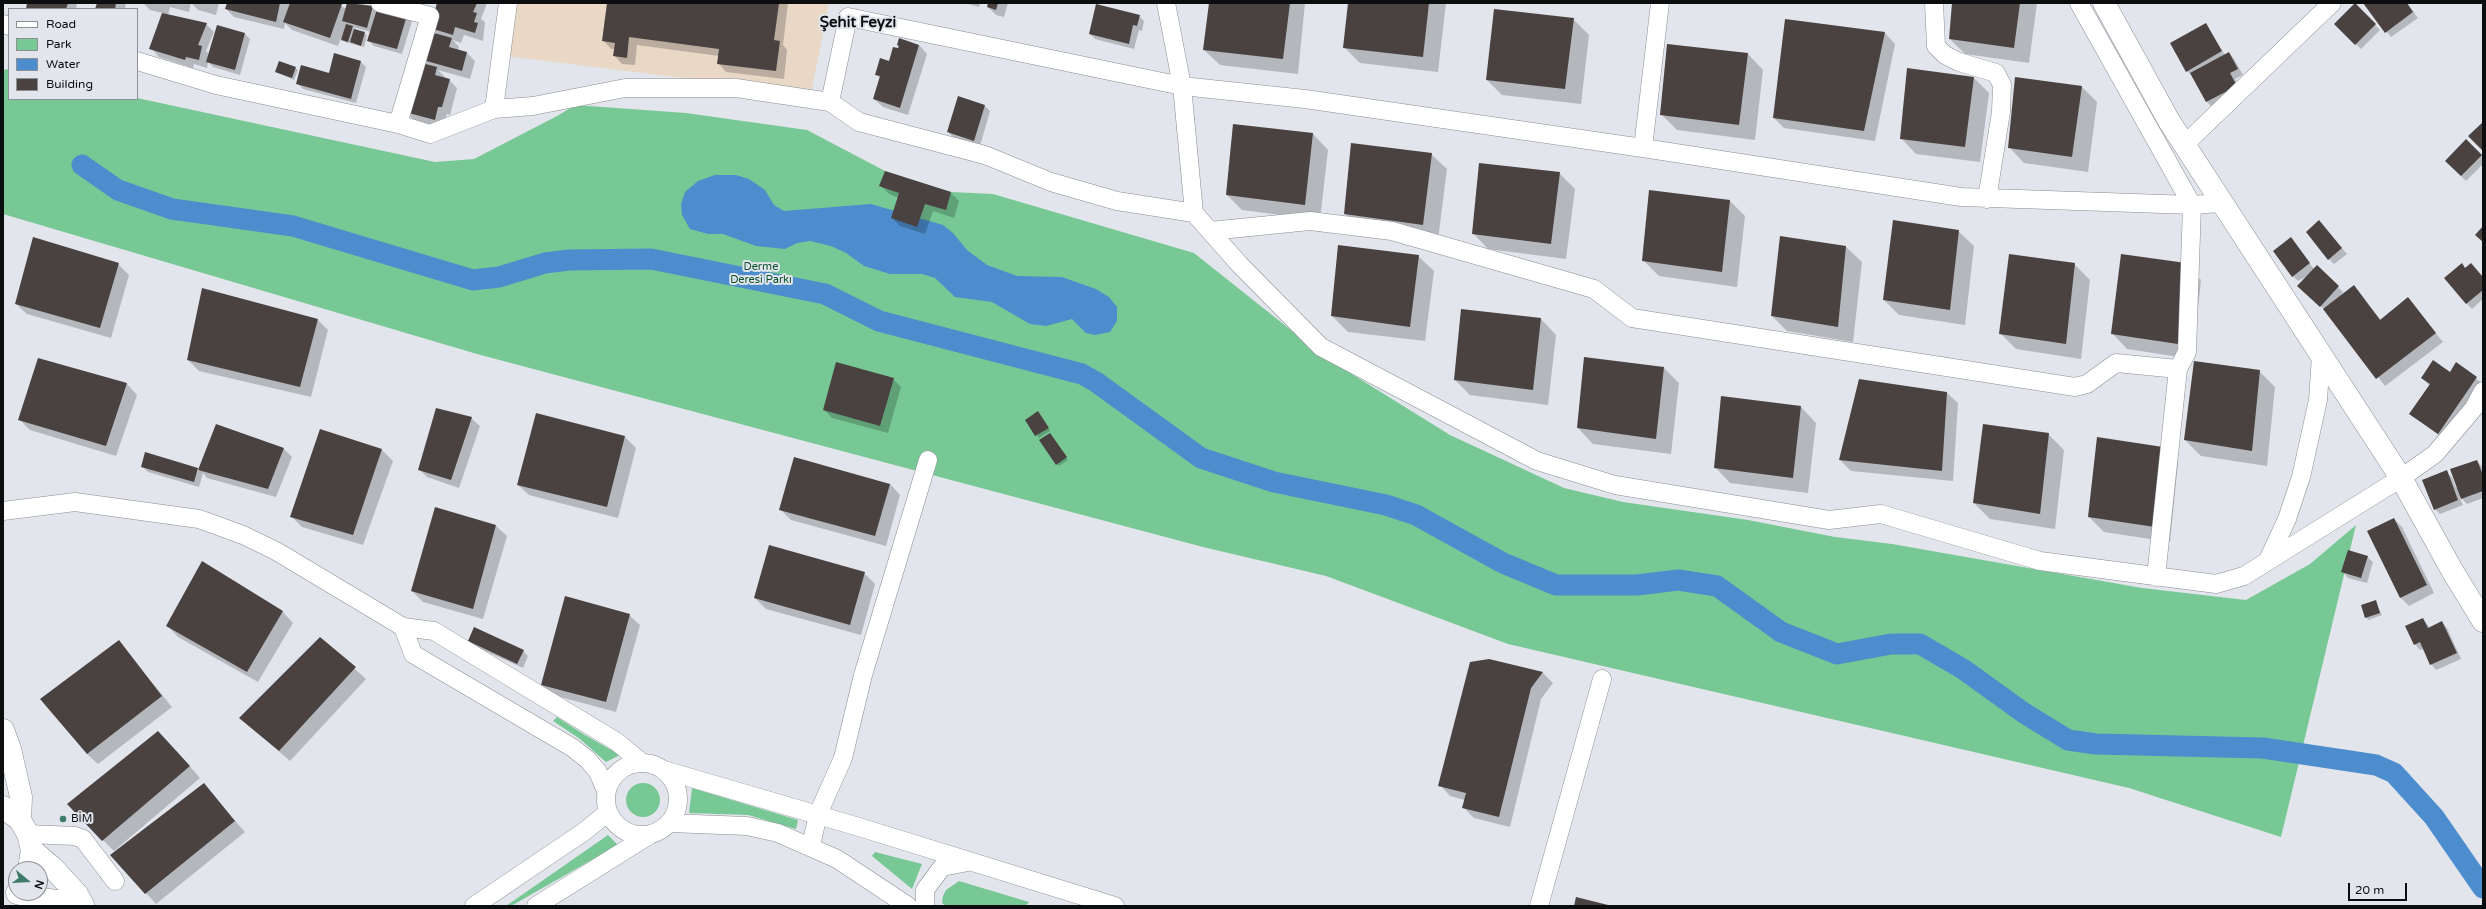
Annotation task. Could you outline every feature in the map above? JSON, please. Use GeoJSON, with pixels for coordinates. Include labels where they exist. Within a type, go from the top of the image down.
{"type":"FeatureCollection","features":[{"type":"Feature","properties":{"kind":"street"},"geometry":{"type":"LineString","coordinates":[[380,3],[432,9],[398,124]]}},
{"type":"Feature","properties":{"kind":"street"},"geometry":{"type":"LineString","coordinates":[[494,109],[508,3]]}},
{"type":"Feature","properties":{"kind":"street"},"geometry":{"type":"LineString","coordinates":[[1166,3],[1182,86],[1194,213],[1210,231],[1321,347],[1537,461],[1616,485],[1829,520],[1881,514],[2040,561],[2216,584],[2244,576],[2401,478],[2435,454],[2474,408],[2483,391]]}},
{"type":"Feature","properties":{"kind":"street"},"geometry":{"type":"LineString","coordinates":[[1643,148],[1660,3]]}},
{"type":"Feature","properties":{"kind":"street"},"geometry":{"type":"LineString","coordinates":[[1934,3],[1936,46],[1945,55],[1959,62],[1996,73],[2002,85],[2001,112],[1987,199]]}},
{"type":"Feature","properties":{"kind":"street"},"geometry":{"type":"LineString","coordinates":[[2079,3],[2192,205],[2187,352],[2178,369],[2156,577]]}},
{"type":"Feature","properties":{"kind":"street"},"geometry":{"type":"LineString","coordinates":[[2104,3],[2184,144],[2401,478],[2452,572],[2483,621]]}},
{"type":"Feature","properties":{"kind":"street"},"geometry":{"type":"LineString","coordinates":[[2184,144],[2332,3]]}},
{"type":"Feature","properties":{"kind":"street"},"geometry":{"type":"LineString","coordinates":[[830,102],[849,10],[1182,86],[1306,99],[1643,148],[1961,197],[2192,205],[2221,203]]}},
{"type":"Feature","properties":{"kind":"street"},"geometry":{"type":"LineString","coordinates":[[138,61],[216,85],[398,124],[430,134],[494,109],[533,106],[625,88],[736,88],[830,102],[859,122],[985,155],[1051,182],[1117,201],[1194,213]]}},
{"type":"Feature","properties":{"kind":"street"},"geometry":{"type":"LineString","coordinates":[[1210,231],[1310,221],[1392,231],[1594,289],[1632,318],[2075,387],[2087,384],[2116,363],[2178,369]]}},
{"type":"Feature","properties":{"kind":"street"},"geometry":{"type":"LineString","coordinates":[[2268,560],[2286,519],[2301,477],[2318,400],[2321,356]]}},
{"type":"Feature","properties":{"kind":"street"},"geometry":{"type":"LineString","coordinates":[[811,846],[818,815],[843,758],[863,675],[928,460]]}},
{"type":"Feature","properties":{"kind":"street"},"geometry":{"type":"LineString","coordinates":[[3,511],[75,502],[199,519],[243,535],[276,551],[403,627],[434,631],[617,742],[641,762]]}},
{"type":"Feature","properties":{"kind":"street"},"geometry":{"type":"LineString","coordinates":[[403,627],[413,654],[573,748],[588,760],[598,772],[606,791],[608,812],[620,828],[640,835],[651,834]]}},
{"type":"Feature","properties":{"kind":"street"},"geometry":{"type":"LineString","coordinates":[[1539,906],[1602,679]]}},
{"type":"Feature","properties":{"kind":"street"},"geometry":{"type":"LineString","coordinates":[[3,730],[10,749],[21,797],[27,843]]}},
{"type":"Feature","properties":{"kind":"street"},"geometry":{"type":"LineString","coordinates":[[606,791],[611,779],[619,770],[629,764],[641,762],[653,764],[664,770],[971,861],[1115,906]]}},
{"type":"Feature","properties":{"kind":"street"},"geometry":{"type":"LineString","coordinates":[[536,906],[669,823],[675,814],[678,802],[677,790],[672,779],[664,770]]}},
{"type":"Feature","properties":{"kind":"street"},"geometry":{"type":"LineString","coordinates":[[3,807],[27,843],[77,894],[83,906]]}},
{"type":"Feature","properties":{"kind":"street"},"geometry":{"type":"LineString","coordinates":[[474,906],[585,831],[608,812]]}},
{"type":"Feature","properties":{"kind":"street"},"geometry":{"type":"LineString","coordinates":[[669,823],[747,826],[778,833],[811,846],[869,878],[908,906]]}},
{"type":"Feature","properties":{"kind":"street"},"geometry":{"type":"LineString","coordinates":[[27,843],[70,835],[82,840],[115,881]]}},
{"type":"Feature","properties":{"kind":"street"},"geometry":{"type":"LineString","coordinates":[[925,906],[926,890],[942,867],[971,861]]}},
{"type":"Feature","properties":{"kind":"street"},"geometry":{"type":"LineString","coordinates":[[48,900],[83,906]]}},
{"type":"Feature","properties":{"kind":"shaded area"},"geometry":{"type":"Polygon","coordinates":[[[518,3],[829,3],[811,94],[506,56],[518,3]]]}},
{"type":"Feature","properties":{"kind":"green space","name":"Derme Deresi Parkı"},"geometry":{"type":"Polygon","coordinates":[[[8,69],[8,100],[138,100],[138,98],[435,162],[474,159],[559,115],[575,105],[686,113],[807,130],[885,171],[951,192],[993,194],[1194,253],[1326,358],[1450,435],[1564,488],[1623,502],[1748,520],[1835,537],[1892,544],[2142,588],[2246,600],[2310,564],[2356,525],[2281,837],[2129,788],[1508,644],[1326,576],[1203,547],[477,354],[3,214],[3,70],[8,69]]]}},
{"type":"Feature","properties":{"kind":"green space"},"geometry":{"type":"Polygon","coordinates":[[[557,717],[620,755],[606,762],[580,739],[553,721],[557,717]]]}},
{"type":"Feature","properties":{"kind":"green space"},"geometry":{"type":"Polygon","coordinates":[[[646,783],[655,788],[659,793],[659,807],[655,812],[650,816],[640,817],[636,816],[627,807],[626,797],[627,793],[636,784],[646,783]]]}},
{"type":"Feature","properties":{"kind":"green space"},"geometry":{"type":"Polygon","coordinates":[[[692,788],[798,820],[796,829],[748,815],[689,813],[692,788]]]}},
{"type":"Feature","properties":{"kind":"green space"},"geometry":{"type":"Polygon","coordinates":[[[608,835],[618,845],[511,906],[506,906],[608,835]]]}},
{"type":"Feature","properties":{"kind":"green space"},"geometry":{"type":"Polygon","coordinates":[[[875,852],[922,864],[912,889],[872,856],[875,852]]]}},
{"type":"Feature","properties":{"kind":"green space"},"geometry":{"type":"Polygon","coordinates":[[[959,881],[1029,902],[1026,906],[946,906],[942,903],[946,890],[959,881]]]}},
{"type":"Feature","properties":{"kind":"water"},"geometry":{"type":"Polygon","coordinates":[[[715,175],[736,175],[749,179],[765,190],[774,205],[784,211],[871,204],[943,225],[953,233],[967,250],[987,265],[1017,276],[1062,277],[1096,289],[1109,297],[1117,307],[1117,321],[1110,332],[1095,335],[1086,333],[1072,319],[1046,326],[1030,324],[992,302],[955,297],[935,278],[922,274],[890,274],[864,266],[846,253],[831,246],[810,241],[797,243],[785,249],[756,246],[723,234],[708,234],[690,229],[682,215],[681,204],[685,192],[698,181],[715,175]]]}},
{"type":"Feature","properties":{"kind":"building"},"geometry":{"type":"Polygon","coordinates":[[[27,3],[68,3],[66,8],[26,8],[27,3]]]}},
{"type":"Feature","properties":{"kind":"building"},"geometry":{"type":"Polygon","coordinates":[[[97,3],[116,3],[115,8],[95,8],[97,3]]]}},
{"type":"Feature","properties":{"kind":"building"},"geometry":{"type":"Polygon","coordinates":[[[227,3],[280,3],[276,22],[225,9],[227,3]]]}},
{"type":"Feature","properties":{"kind":"building"},"geometry":{"type":"Polygon","coordinates":[[[290,3],[342,4],[330,38],[283,22],[290,3]]]}},
{"type":"Feature","properties":{"kind":"building"},"geometry":{"type":"Polygon","coordinates":[[[347,3],[373,6],[367,28],[342,21],[347,3]]]}},
{"type":"Feature","properties":{"kind":"building"},"geometry":{"type":"Polygon","coordinates":[[[437,3],[477,3],[473,12],[477,13],[474,22],[478,23],[475,33],[455,27],[453,35],[430,28],[437,3]]]}},
{"type":"Feature","properties":{"kind":"building"},"geometry":{"type":"Polygon","coordinates":[[[607,3],[779,3],[774,40],[780,41],[776,71],[717,64],[719,49],[629,37],[627,58],[613,56],[615,43],[602,41],[607,3]]]}},
{"type":"Feature","properties":{"kind":"building"},"geometry":{"type":"Polygon","coordinates":[[[988,3],[998,3],[996,10],[987,7],[988,3]]]}},
{"type":"Feature","properties":{"kind":"building"},"geometry":{"type":"Polygon","coordinates":[[[1209,3],[1290,3],[1283,59],[1203,50],[1209,3]]]}},
{"type":"Feature","properties":{"kind":"building"},"geometry":{"type":"Polygon","coordinates":[[[1348,3],[1429,3],[1423,57],[1343,48],[1348,3]]]}},
{"type":"Feature","properties":{"kind":"building"},"geometry":{"type":"Polygon","coordinates":[[[1952,3],[2020,3],[2014,48],[1949,39],[1952,3]]]}},
{"type":"Feature","properties":{"kind":"building"},"geometry":{"type":"Polygon","coordinates":[[[2355,3],[2376,24],[2355,45],[2334,24],[2355,3]]]}},
{"type":"Feature","properties":{"kind":"building"},"geometry":{"type":"Polygon","coordinates":[[[2363,3],[2407,3],[2413,12],[2385,33],[2363,3]]]}},
{"type":"Feature","properties":{"kind":"building"},"geometry":{"type":"Polygon","coordinates":[[[1096,4],[1140,15],[1137,26],[1133,25],[1129,44],[1089,34],[1096,4]]]}},
{"type":"Feature","properties":{"kind":"building"},"geometry":{"type":"Polygon","coordinates":[[[378,6],[407,15],[397,49],[367,41],[378,6]]]}},
{"type":"Feature","properties":{"kind":"building"},"geometry":{"type":"Polygon","coordinates":[[[1494,9],[1574,18],[1565,89],[1486,80],[1494,9]]]}},
{"type":"Feature","properties":{"kind":"building"},"geometry":{"type":"Polygon","coordinates":[[[162,13],[207,23],[198,45],[202,46],[199,60],[186,57],[185,60],[149,49],[162,13]]]}},
{"type":"Feature","properties":{"kind":"building"},"geometry":{"type":"Polygon","coordinates":[[[1785,19],[1885,32],[1864,131],[1773,118],[1785,19]]]}},
{"type":"Feature","properties":{"kind":"building"},"geometry":{"type":"Polygon","coordinates":[[[2206,23],[2222,51],[2186,72],[2170,43],[2206,23]]]}},
{"type":"Feature","properties":{"kind":"building"},"geometry":{"type":"Polygon","coordinates":[[[346,24],[353,26],[348,42],[341,40],[346,24]]]}},
{"type":"Feature","properties":{"kind":"building"},"geometry":{"type":"Polygon","coordinates":[[[217,25],[245,33],[235,70],[206,62],[217,25]]]}},
{"type":"Feature","properties":{"kind":"building"},"geometry":{"type":"Polygon","coordinates":[[[354,29],[365,32],[361,46],[350,42],[354,29]]]}},
{"type":"Feature","properties":{"kind":"building"},"geometry":{"type":"Polygon","coordinates":[[[427,31],[452,38],[449,47],[467,52],[462,71],[423,60],[422,63],[437,67],[435,75],[450,79],[442,107],[438,107],[435,120],[405,112],[427,31]]]}},
{"type":"Feature","properties":{"kind":"building"},"geometry":{"type":"Polygon","coordinates":[[[899,38],[919,45],[900,108],[873,99],[880,76],[875,75],[880,58],[889,61],[893,47],[898,48],[899,46],[897,45],[899,38]]]}},
{"type":"Feature","properties":{"kind":"building"},"geometry":{"type":"Polygon","coordinates":[[[1667,44],[1748,53],[1739,125],[1660,115],[1667,44]]]}},
{"type":"Feature","properties":{"kind":"building"},"geometry":{"type":"Polygon","coordinates":[[[2229,52],[2238,69],[2230,73],[2237,86],[2206,102],[2190,73],[2229,52]]]}},
{"type":"Feature","properties":{"kind":"building"},"geometry":{"type":"Polygon","coordinates":[[[334,53],[361,61],[351,99],[296,84],[301,65],[329,73],[334,53]]]}},
{"type":"Feature","properties":{"kind":"building"},"geometry":{"type":"Polygon","coordinates":[[[279,61],[296,67],[292,78],[275,72],[279,61]]]}},
{"type":"Feature","properties":{"kind":"building"},"geometry":{"type":"Polygon","coordinates":[[[1907,68],[1974,77],[1965,147],[1900,139],[1907,68]]]}},
{"type":"Feature","properties":{"kind":"building"},"geometry":{"type":"Polygon","coordinates":[[[2015,77],[2082,86],[2072,157],[2008,148],[2015,77]]]}},
{"type":"Feature","properties":{"kind":"building"},"geometry":{"type":"Polygon","coordinates":[[[958,96],[985,105],[974,141],[947,132],[958,96]]]}},
{"type":"Feature","properties":{"kind":"building"},"geometry":{"type":"Polygon","coordinates":[[[2483,122],[2483,151],[2468,136],[2483,122]]]}},
{"type":"Feature","properties":{"kind":"building"},"geometry":{"type":"Polygon","coordinates":[[[1233,124],[1313,133],[1305,205],[1226,195],[1233,124]]]}},
{"type":"Feature","properties":{"kind":"building"},"geometry":{"type":"Polygon","coordinates":[[[2466,139],[2482,155],[2461,176],[2445,161],[2466,139]]]}},
{"type":"Feature","properties":{"kind":"building"},"geometry":{"type":"Polygon","coordinates":[[[1351,143],[1432,153],[1423,225],[1344,214],[1351,143]]]}},
{"type":"Feature","properties":{"kind":"building"},"geometry":{"type":"Polygon","coordinates":[[[1479,163],[1560,172],[1551,244],[1472,234],[1479,163]]]}},
{"type":"Feature","properties":{"kind":"building"},"geometry":{"type":"Polygon","coordinates":[[[885,171],[951,192],[946,210],[925,204],[917,227],[891,218],[899,193],[879,186],[885,171]]]}},
{"type":"Feature","properties":{"kind":"building"},"geometry":{"type":"Polygon","coordinates":[[[1649,190],[1730,200],[1722,272],[1642,261],[1649,190]]]}},
{"type":"Feature","properties":{"kind":"building"},"geometry":{"type":"Polygon","coordinates":[[[1893,220],[1959,230],[1950,310],[1883,300],[1893,220]]]}},
{"type":"Feature","properties":{"kind":"building"},"geometry":{"type":"Polygon","coordinates":[[[2319,220],[2342,248],[2328,260],[2306,232],[2319,220]]]}},
{"type":"Feature","properties":{"kind":"building"},"geometry":{"type":"Polygon","coordinates":[[[2483,226],[2483,242],[2475,235],[2483,226]]]}},
{"type":"Feature","properties":{"kind":"building"},"geometry":{"type":"Polygon","coordinates":[[[1780,236],[1846,246],[1838,327],[1771,316],[1780,236]]]}},
{"type":"Feature","properties":{"kind":"building"},"geometry":{"type":"Polygon","coordinates":[[[33,237],[119,263],[100,328],[15,304],[33,237]]]}},
{"type":"Feature","properties":{"kind":"building"},"geometry":{"type":"Polygon","coordinates":[[[2291,237],[2310,263],[2292,277],[2273,251],[2291,237]]]}},
{"type":"Feature","properties":{"kind":"building"},"geometry":{"type":"Polygon","coordinates":[[[1338,245],[1419,255],[1410,327],[1331,316],[1338,245]]]}},
{"type":"Feature","properties":{"kind":"building"},"geometry":{"type":"Polygon","coordinates":[[[2009,254],[2075,263],[2066,344],[1999,334],[2009,254]]]}},
{"type":"Feature","properties":{"kind":"building"},"geometry":{"type":"Polygon","coordinates":[[[2121,254],[2186,263],[2178,344],[2111,334],[2121,254]]]}},
{"type":"Feature","properties":{"kind":"building"},"geometry":{"type":"Polygon","coordinates":[[[2462,263],[2465,268],[2471,263],[2483,277],[2483,290],[2466,304],[2444,278],[2462,263]]]}},
{"type":"Feature","properties":{"kind":"building"},"geometry":{"type":"Polygon","coordinates":[[[2317,265],[2339,286],[2320,307],[2297,286],[2317,265]]]}},
{"type":"Feature","properties":{"kind":"building"},"geometry":{"type":"Polygon","coordinates":[[[2354,285],[2380,320],[2408,297],[2436,333],[2376,379],[2323,309],[2354,285]]]}},
{"type":"Feature","properties":{"kind":"building"},"geometry":{"type":"Polygon","coordinates":[[[202,288],[318,319],[300,387],[187,360],[202,288]]]}},
{"type":"Feature","properties":{"kind":"building"},"geometry":{"type":"Polygon","coordinates":[[[1461,309],[1541,318],[1533,390],[1454,380],[1461,309]]]}},
{"type":"Feature","properties":{"kind":"building"},"geometry":{"type":"Polygon","coordinates":[[[1584,357],[1664,367],[1656,439],[1577,428],[1584,357]]]}},
{"type":"Feature","properties":{"kind":"building"},"geometry":{"type":"Polygon","coordinates":[[[38,358],[127,383],[106,446],[18,420],[38,358]]]}},
{"type":"Feature","properties":{"kind":"building"},"geometry":{"type":"Polygon","coordinates":[[[2433,360],[2450,372],[2456,362],[2477,377],[2438,434],[2409,414],[2430,384],[2421,378],[2433,360]]]}},
{"type":"Feature","properties":{"kind":"building"},"geometry":{"type":"Polygon","coordinates":[[[2194,361],[2260,370],[2252,451],[2184,440],[2194,361]]]}},
{"type":"Feature","properties":{"kind":"building"},"geometry":{"type":"Polygon","coordinates":[[[836,362],[894,378],[880,426],[823,410],[836,362]]]}},
{"type":"Feature","properties":{"kind":"building"},"geometry":{"type":"Polygon","coordinates":[[[1859,379],[1947,392],[1942,471],[1839,460],[1859,379]]]}},
{"type":"Feature","properties":{"kind":"building"},"geometry":{"type":"Polygon","coordinates":[[[1721,396],[1801,406],[1793,478],[1714,468],[1721,396]]]}},
{"type":"Feature","properties":{"kind":"building"},"geometry":{"type":"Polygon","coordinates":[[[436,408],[472,417],[451,480],[418,470],[436,408]]]}},
{"type":"Feature","properties":{"kind":"building"},"geometry":{"type":"Polygon","coordinates":[[[1038,411],[1049,428],[1035,436],[1025,420],[1038,411]]]}},
{"type":"Feature","properties":{"kind":"building"},"geometry":{"type":"Polygon","coordinates":[[[536,413],[625,436],[607,507],[517,485],[536,413]]]}},
{"type":"Feature","properties":{"kind":"building"},"geometry":{"type":"Polygon","coordinates":[[[216,424],[284,448],[268,489],[198,470],[216,424]]]}},
{"type":"Feature","properties":{"kind":"building"},"geometry":{"type":"Polygon","coordinates":[[[1983,424],[2049,433],[2040,514],[1973,503],[1983,424]]]}},
{"type":"Feature","properties":{"kind":"building"},"geometry":{"type":"Polygon","coordinates":[[[320,429],[382,449],[353,535],[290,517],[320,429]]]}},
{"type":"Feature","properties":{"kind":"building"},"geometry":{"type":"Polygon","coordinates":[[[1050,433],[1067,457],[1056,465],[1039,440],[1050,433]]]}},
{"type":"Feature","properties":{"kind":"building"},"geometry":{"type":"Polygon","coordinates":[[[2097,437],[2163,447],[2155,527],[2088,517],[2097,437]]]}},
{"type":"Feature","properties":{"kind":"building"},"geometry":{"type":"Polygon","coordinates":[[[145,452],[198,468],[194,482],[141,467],[145,452]]]}},
{"type":"Feature","properties":{"kind":"building"},"geometry":{"type":"Polygon","coordinates":[[[794,457],[890,484],[875,536],[779,510],[794,457]]]}},
{"type":"Feature","properties":{"kind":"building"},"geometry":{"type":"Polygon","coordinates":[[[2477,460],[2483,475],[2483,491],[2461,499],[2450,469],[2477,460]]]}},
{"type":"Feature","properties":{"kind":"building"},"geometry":{"type":"Polygon","coordinates":[[[2447,470],[2458,500],[2434,510],[2422,480],[2447,470]]]}},
{"type":"Feature","properties":{"kind":"building"},"geometry":{"type":"Polygon","coordinates":[[[435,507],[496,525],[473,609],[411,591],[435,507]]]}},
{"type":"Feature","properties":{"kind":"building"},"geometry":{"type":"Polygon","coordinates":[[[2394,518],[2427,585],[2400,598],[2367,531],[2394,518]]]}},
{"type":"Feature","properties":{"kind":"building"},"geometry":{"type":"Polygon","coordinates":[[[769,545],[865,572],[850,625],[754,598],[769,545]]]}},
{"type":"Feature","properties":{"kind":"building"},"geometry":{"type":"Polygon","coordinates":[[[2348,550],[2368,556],[2361,578],[2341,572],[2348,550]]]}},
{"type":"Feature","properties":{"kind":"building"},"geometry":{"type":"Polygon","coordinates":[[[202,561],[283,611],[247,672],[166,626],[202,561]]]}},
{"type":"Feature","properties":{"kind":"building"},"geometry":{"type":"Polygon","coordinates":[[[565,596],[630,614],[606,702],[541,685],[565,596]]]}},
{"type":"Feature","properties":{"kind":"building"},"geometry":{"type":"Polygon","coordinates":[[[2376,600],[2380,613],[2365,618],[2361,605],[2376,600]]]}},
{"type":"Feature","properties":{"kind":"building"},"geometry":{"type":"Polygon","coordinates":[[[2423,618],[2428,628],[2442,621],[2457,653],[2430,665],[2420,642],[2414,645],[2405,626],[2423,618]]]}},
{"type":"Feature","properties":{"kind":"building"},"geometry":{"type":"Polygon","coordinates":[[[474,627],[524,650],[517,664],[468,641],[474,627]]]}},
{"type":"Feature","properties":{"kind":"building"},"geometry":{"type":"Polygon","coordinates":[[[320,637],[356,667],[279,751],[239,718],[320,637]]]}},
{"type":"Feature","properties":{"kind":"building"},"geometry":{"type":"Polygon","coordinates":[[[119,640],[162,696],[87,754],[40,699],[119,640]]]}},
{"type":"Feature","properties":{"kind":"building"},"geometry":{"type":"Polygon","coordinates":[[[1489,659],[1543,672],[1531,688],[1499,817],[1462,808],[1466,793],[1438,786],[1470,662],[1489,659]]]}},
{"type":"Feature","properties":{"kind":"building"},"geometry":{"type":"Polygon","coordinates":[[[158,731],[190,766],[102,841],[67,804],[158,731]]]}},
{"type":"Feature","properties":{"kind":"building"},"geometry":{"type":"Polygon","coordinates":[[[204,783],[235,821],[145,894],[110,855],[204,783]]]}},
{"type":"Feature","properties":{"kind":"building"},"geometry":{"type":"Polygon","coordinates":[[[1576,897],[1608,905],[1608,906],[1574,906],[1576,897]]]}},
{"type":"Feature","properties":{"kind":"waterway"},"geometry":{"type":"LineString","coordinates":[[82,165],[118,190],[172,209],[293,226],[473,280],[499,277],[545,263],[569,260],[651,259],[825,294],[879,321],[1082,374],[1096,382],[1201,458],[1274,482],[1386,505],[1416,515],[1503,563],[1556,585],[1637,585],[1678,580],[1717,586],[1781,632],[1837,654],[1891,644],[1920,644],[1963,669],[2024,713],[2068,740],[2096,744],[2263,748],[2376,765],[2394,773],[2434,817],[2483,888]]}},
{"type":"Feature","properties":{"kind":"place","name":"BİM"},"geometry":{"type":"Point","coordinates":[63,819]}},
{"type":"Feature","properties":{"kind":"district","name":"Şehit Feyzi"},"geometry":{"type":"Point","coordinates":[858,23]}}]}
